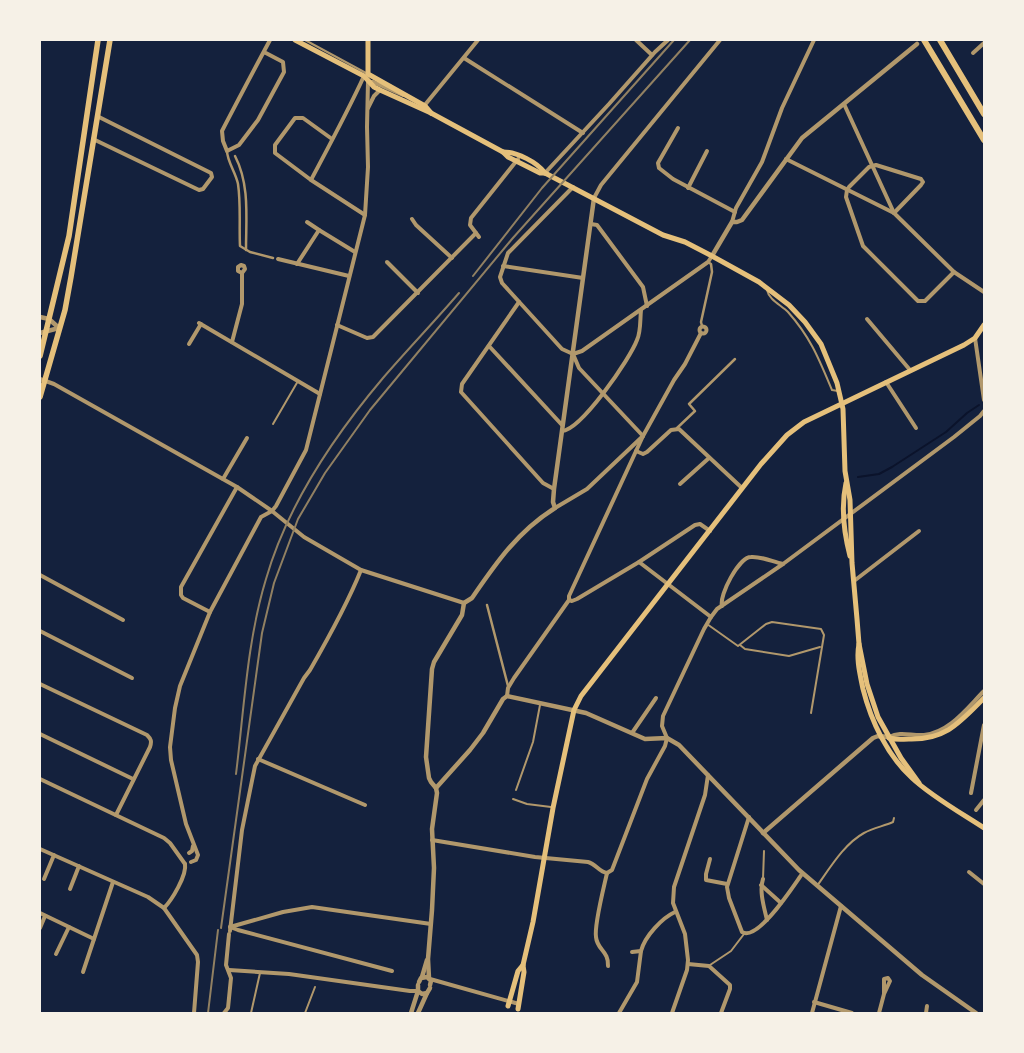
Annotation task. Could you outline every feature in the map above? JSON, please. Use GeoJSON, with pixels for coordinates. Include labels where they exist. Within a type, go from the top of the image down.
{"type":"FeatureCollection","features":[{"type":"Feature","properties":{"kind":"highway"},"geometry":{"type":"LineString","coordinates":[[924,40],[984,140]]}},
{"type":"Feature","properties":{"kind":"highway"},"geometry":{"type":"LineString","coordinates":[[940,40],[984,114]]}},
{"type":"Feature","properties":{"kind":"main road"},"geometry":{"type":"LineString","coordinates":[[40,354],[43,332],[49,319],[69,236],[98,40]]}},
{"type":"Feature","properties":{"kind":"main road"},"geometry":{"type":"LineString","coordinates":[[40,397],[42,379],[60,328],[71,277],[110,40]]}},
{"type":"Feature","properties":{"kind":"main road"},"geometry":{"type":"LineString","coordinates":[[295,40],[366,75],[403,98],[504,152],[512,152],[518,159],[541,168],[545,173],[664,235],[685,242],[765,286],[789,305],[815,335],[831,364],[843,409],[846,482],[850,513],[859,644],[870,697],[889,737],[920,783]]}},
{"type":"Feature","properties":{"kind":"main road"},"geometry":{"type":"LineString","coordinates":[[368,40],[366,75],[368,82],[380,90],[425,106],[431,113]]}},
{"type":"Feature","properties":{"kind":"main road"},"geometry":{"type":"LineString","coordinates":[[518,1009],[524,972],[523,965],[553,808],[574,710],[581,696],[742,488],[780,442],[804,422],[975,338],[984,325]]}},
{"type":"Feature","properties":{"kind":"main road"},"geometry":{"type":"LineString","coordinates":[[846,482],[844,496],[845,517],[848,548],[852,563]]}},
{"type":"Feature","properties":{"kind":"main road"},"geometry":{"type":"LineString","coordinates":[[859,644],[857,655],[864,692],[871,714],[881,736],[897,762],[910,777],[984,828]]}},
{"type":"Feature","properties":{"kind":"main road"},"geometry":{"type":"LineString","coordinates":[[889,737],[919,740],[937,736],[957,725],[984,698]]}},
{"type":"Feature","properties":{"kind":"main road"},"geometry":{"type":"LineString","coordinates":[[508,1007],[518,971],[523,965]]}},
{"type":"Feature","properties":{"kind":"street"},"geometry":{"type":"LineString","coordinates":[[270,40],[222,131],[222,138],[236,176],[240,246],[246,250],[272,258]]}},
{"type":"Feature","properties":{"kind":"street"},"geometry":{"type":"LineString","coordinates":[[425,106],[478,40]]}},
{"type":"Feature","properties":{"kind":"street"},"geometry":{"type":"LineString","coordinates":[[636,40],[652,55]]}},
{"type":"Feature","properties":{"kind":"street"},"geometry":{"type":"LineString","coordinates":[[545,173],[652,55],[668,40]]}},
{"type":"Feature","properties":{"kind":"street"},"geometry":{"type":"LineString","coordinates":[[555,508],[553,502],[554,489],[594,198],[601,185],[720,40]]}},
{"type":"Feature","properties":{"kind":"street"},"geometry":{"type":"LineString","coordinates":[[573,354],[582,351],[708,262],[732,222],[735,212],[762,162],[782,108],[814,40]]}},
{"type":"Feature","properties":{"kind":"street"},"geometry":{"type":"LineString","coordinates":[[973,53],[984,43]]}},
{"type":"Feature","properties":{"kind":"street"},"geometry":{"type":"LineString","coordinates":[[732,222],[742,220],[802,138],[917,44]]}},
{"type":"Feature","properties":{"kind":"street"},"geometry":{"type":"LineString","coordinates":[[228,151],[239,145],[258,120],[284,72],[283,62],[264,52]]}},
{"type":"Feature","properties":{"kind":"street"},"geometry":{"type":"LineString","coordinates":[[464,58],[583,133]]}},
{"type":"Feature","properties":{"kind":"street"},"geometry":{"type":"LineString","coordinates":[[311,180],[366,75]]}},
{"type":"Feature","properties":{"kind":"street"},"geometry":{"type":"LineString","coordinates":[[164,908],[171,901],[188,863],[195,861],[198,857],[193,846],[172,766],[170,748],[180,686],[210,612],[261,517],[272,511],[279,502],[306,450],[365,215],[368,82],[403,98]]}},
{"type":"Feature","properties":{"kind":"street"},"geometry":{"type":"LineString","coordinates":[[367,110],[375,94],[380,90]]}},
{"type":"Feature","properties":{"kind":"street"},"geometry":{"type":"LineString","coordinates":[[844,104],[894,213]]}},
{"type":"Feature","properties":{"kind":"street"},"geometry":{"type":"LineString","coordinates":[[93,139],[199,190],[203,189],[212,177],[211,174],[97,116]]}},
{"type":"Feature","properties":{"kind":"street"},"geometry":{"type":"LineString","coordinates":[[332,139],[300,118],[292,120],[275,145],[275,154],[365,215]]}},
{"type":"Feature","properties":{"kind":"street"},"geometry":{"type":"LineString","coordinates":[[678,128],[658,166],[670,177],[688,188],[735,212]]}},
{"type":"Feature","properties":{"kind":"street"},"geometry":{"type":"LineString","coordinates":[[688,188],[707,151]]}},
{"type":"Feature","properties":{"kind":"street"},"geometry":{"type":"LineString","coordinates":[[235,156],[242,169],[246,188],[246,250]]}},
{"type":"Feature","properties":{"kind":"street"},"geometry":{"type":"LineString","coordinates":[[338,325],[367,338],[373,337],[452,258],[478,235],[470,225],[470,218],[518,159]]}},
{"type":"Feature","properties":{"kind":"street"},"geometry":{"type":"LineString","coordinates":[[786,159],[894,213],[954,272],[984,292]]}},
{"type":"Feature","properties":{"kind":"street"},"geometry":{"type":"LineString","coordinates":[[894,213],[922,185],[922,180],[919,177],[883,166],[872,166],[847,190],[846,197],[862,246],[918,301],[925,301],[954,272]]}},
{"type":"Feature","properties":{"kind":"street"},"geometry":{"type":"LineString","coordinates":[[573,187],[508,253],[500,278],[502,283],[562,349],[573,354],[580,368],[644,436]]}},
{"type":"Feature","properties":{"kind":"street"},"geometry":{"type":"LineString","coordinates":[[412,219],[452,258]]}},
{"type":"Feature","properties":{"kind":"street"},"geometry":{"type":"LineString","coordinates":[[307,222],[355,252]]}},
{"type":"Feature","properties":{"kind":"street"},"geometry":{"type":"LineString","coordinates":[[591,224],[599,227],[643,287],[647,306]]}},
{"type":"Feature","properties":{"kind":"street"},"geometry":{"type":"LineString","coordinates":[[297,264],[319,230]]}},
{"type":"Feature","properties":{"kind":"street"},"geometry":{"type":"LineString","coordinates":[[278,259],[350,276]]}},
{"type":"Feature","properties":{"kind":"street"},"geometry":{"type":"LineString","coordinates":[[387,262],[418,292]]}},
{"type":"Feature","properties":{"kind":"street"},"geometry":{"type":"LineString","coordinates":[[436,788],[483,733],[506,696],[508,687],[569,600],[569,596],[644,436],[701,333],[699,329],[702,326],[701,322],[712,272],[711,264],[708,262]]}},
{"type":"Feature","properties":{"kind":"street"},"geometry":{"type":"LineString","coordinates":[[503,266],[584,278]]}},
{"type":"Feature","properties":{"kind":"street"},"geometry":{"type":"LineString","coordinates":[[232,342],[242,304],[242,273]]}},
{"type":"Feature","properties":{"kind":"street"},"geometry":{"type":"LineString","coordinates":[[519,302],[462,384],[460,392],[543,483],[554,489]]}},
{"type":"Feature","properties":{"kind":"street"},"geometry":{"type":"LineString","coordinates":[[489,346],[562,428],[573,428],[604,393],[637,341],[641,310]]}},
{"type":"Feature","properties":{"kind":"street"},"geometry":{"type":"LineString","coordinates":[[40,317],[49,319],[60,328]]}},
{"type":"Feature","properties":{"kind":"street"},"geometry":{"type":"LineString","coordinates":[[867,319],[910,370]]}},
{"type":"Feature","properties":{"kind":"street"},"geometry":{"type":"LineString","coordinates":[[189,344],[200,323],[320,394]]}},
{"type":"Feature","properties":{"kind":"street"},"geometry":{"type":"LineString","coordinates":[[43,332],[60,328]]}},
{"type":"Feature","properties":{"kind":"street"},"geometry":{"type":"LineString","coordinates":[[975,338],[984,400]]}},
{"type":"Feature","properties":{"kind":"street"},"geometry":{"type":"LineString","coordinates":[[630,448],[643,454],[671,430],[677,429],[695,411],[689,404],[735,360]]}},
{"type":"Feature","properties":{"kind":"street"},"geometry":{"type":"LineString","coordinates":[[42,379],[237,487],[280,517],[298,533],[361,570],[464,603]]}},
{"type":"Feature","properties":{"kind":"street"},"geometry":{"type":"LineString","coordinates":[[886,382],[916,428]]}},
{"type":"Feature","properties":{"kind":"street"},"geometry":{"type":"LineString","coordinates":[[608,966],[607,958],[598,944],[596,934],[607,873],[612,870],[647,779],[665,746],[667,738],[662,726],[663,716],[711,617],[722,606],[782,564],[980,416],[984,411]]}},
{"type":"Feature","properties":{"kind":"street"},"geometry":{"type":"LineString","coordinates":[[677,429],[706,453],[742,488]]}},
{"type":"Feature","properties":{"kind":"street"},"geometry":{"type":"LineString","coordinates":[[418,1013],[429,989],[428,959],[434,868],[432,840],[436,788],[429,778],[426,757],[432,669],[436,658],[462,615],[464,603],[472,598],[514,541],[537,520],[587,489],[644,436]]}},
{"type":"Feature","properties":{"kind":"street"},"geometry":{"type":"LineString","coordinates":[[223,479],[247,438]]}},
{"type":"Feature","properties":{"kind":"street"},"geometry":{"type":"LineString","coordinates":[[680,484],[709,458]]}},
{"type":"Feature","properties":{"kind":"street"},"geometry":{"type":"LineString","coordinates":[[210,612],[183,598],[180,591],[237,487]]}},
{"type":"Feature","properties":{"kind":"street"},"geometry":{"type":"LineString","coordinates":[[569,600],[575,600],[640,562],[698,524],[710,531]]}},
{"type":"Feature","properties":{"kind":"street"},"geometry":{"type":"LineString","coordinates":[[854,581],[919,531]]}},
{"type":"Feature","properties":{"kind":"street"},"geometry":{"type":"LineString","coordinates":[[722,606],[722,596],[742,560],[753,556],[782,564]]}},
{"type":"Feature","properties":{"kind":"street"},"geometry":{"type":"LineString","coordinates":[[640,562],[711,617]]}},
{"type":"Feature","properties":{"kind":"street"},"geometry":{"type":"LineString","coordinates":[[224,1013],[228,1008],[231,978],[226,965],[230,930],[246,803],[255,766],[338,621],[352,594],[361,570]]}},
{"type":"Feature","properties":{"kind":"street"},"geometry":{"type":"LineString","coordinates":[[40,575],[123,620]]}},
{"type":"Feature","properties":{"kind":"street"},"geometry":{"type":"LineString","coordinates":[[487,605],[508,687]]}},
{"type":"Feature","properties":{"kind":"street"},"geometry":{"type":"LineString","coordinates":[[40,630],[132,678]]}},
{"type":"Feature","properties":{"kind":"street"},"geometry":{"type":"LineString","coordinates":[[40,684],[150,738],[150,747],[116,815]]}},
{"type":"Feature","properties":{"kind":"street"},"geometry":{"type":"LineString","coordinates":[[763,833],[873,738],[889,737],[897,733],[922,735],[938,731],[954,721],[984,691]]}},
{"type":"Feature","properties":{"kind":"street"},"geometry":{"type":"LineString","coordinates":[[506,696],[596,716],[649,740],[667,738],[679,745],[802,874],[926,979],[976,1013]]}},
{"type":"Feature","properties":{"kind":"street"},"geometry":{"type":"LineString","coordinates":[[632,733],[656,698]]}},
{"type":"Feature","properties":{"kind":"street"},"geometry":{"type":"LineString","coordinates":[[971,793],[983,743],[984,725]]}},
{"type":"Feature","properties":{"kind":"street"},"geometry":{"type":"LineString","coordinates":[[40,734],[133,779]]}},
{"type":"Feature","properties":{"kind":"street"},"geometry":{"type":"LineString","coordinates":[[258,758],[365,804]]}},
{"type":"Feature","properties":{"kind":"street"},"geometry":{"type":"LineString","coordinates":[[672,1013],[688,964],[685,934],[673,903],[674,887],[705,795],[708,775]]}},
{"type":"Feature","properties":{"kind":"street"},"geometry":{"type":"LineString","coordinates":[[40,779],[166,840],[179,856],[188,863]]}},
{"type":"Feature","properties":{"kind":"street"},"geometry":{"type":"LineString","coordinates":[[976,810],[984,800]]}},
{"type":"Feature","properties":{"kind":"street"},"geometry":{"type":"LineString","coordinates":[[748,817],[728,884],[728,894],[741,931],[746,934],[767,920],[802,874]]}},
{"type":"Feature","properties":{"kind":"street"},"geometry":{"type":"LineString","coordinates":[[432,840],[544,858],[588,862],[596,865],[604,873],[607,873]]}},
{"type":"Feature","properties":{"kind":"street"},"geometry":{"type":"LineString","coordinates":[[179,856],[192,851],[193,846]]}},
{"type":"Feature","properties":{"kind":"street"},"geometry":{"type":"LineString","coordinates":[[40,849],[161,904],[198,958],[194,1013]]}},
{"type":"Feature","properties":{"kind":"street"},"geometry":{"type":"LineString","coordinates":[[44,879],[54,855]]}},
{"type":"Feature","properties":{"kind":"street"},"geometry":{"type":"LineString","coordinates":[[710,859],[706,880],[728,884]]}},
{"type":"Feature","properties":{"kind":"street"},"geometry":{"type":"LineString","coordinates":[[70,889],[80,866]]}},
{"type":"Feature","properties":{"kind":"street"},"geometry":{"type":"LineString","coordinates":[[969,872],[984,884]]}},
{"type":"Feature","properties":{"kind":"street"},"geometry":{"type":"LineString","coordinates":[[763,879],[761,885],[767,920]]}},
{"type":"Feature","properties":{"kind":"street"},"geometry":{"type":"LineString","coordinates":[[84,972],[113,882]]}},
{"type":"Feature","properties":{"kind":"street"},"geometry":{"type":"LineString","coordinates":[[761,885],[781,903]]}},
{"type":"Feature","properties":{"kind":"street"},"geometry":{"type":"LineString","coordinates":[[812,1013],[841,906]]}},
{"type":"Feature","properties":{"kind":"street"},"geometry":{"type":"LineString","coordinates":[[230,930],[283,912],[312,907],[431,924]]}},
{"type":"Feature","properties":{"kind":"street"},"geometry":{"type":"LineString","coordinates":[[619,1013],[637,982],[641,951],[644,943],[661,920],[675,912]]}},
{"type":"Feature","properties":{"kind":"street"},"geometry":{"type":"LineString","coordinates":[[40,913],[94,939]]}},
{"type":"Feature","properties":{"kind":"street"},"geometry":{"type":"LineString","coordinates":[[40,928],[45,916]]}},
{"type":"Feature","properties":{"kind":"street"},"geometry":{"type":"LineString","coordinates":[[56,954],[69,927]]}},
{"type":"Feature","properties":{"kind":"street"},"geometry":{"type":"LineString","coordinates":[[230,930],[238,930],[392,971]]}},
{"type":"Feature","properties":{"kind":"street"},"geometry":{"type":"LineString","coordinates":[[632,952],[641,951]]}},
{"type":"Feature","properties":{"kind":"street"},"geometry":{"type":"LineString","coordinates":[[411,1013],[428,959]]}},
{"type":"Feature","properties":{"kind":"street"},"geometry":{"type":"LineString","coordinates":[[688,964],[709,966],[731,986],[721,1013]]}},
{"type":"Feature","properties":{"kind":"street"},"geometry":{"type":"LineString","coordinates":[[228,970],[289,974],[410,991],[429,979],[518,1009]]}},
{"type":"Feature","properties":{"kind":"street"},"geometry":{"type":"LineString","coordinates":[[419,984],[422,994],[429,989]]}},
{"type":"Feature","properties":{"kind":"street"},"geometry":{"type":"LineString","coordinates":[[879,1013],[884,994]]}},
{"type":"Feature","properties":{"kind":"street"},"geometry":{"type":"LineString","coordinates":[[814,1002],[852,1013]]}},
{"type":"Feature","properties":{"kind":"street"},"geometry":{"type":"LineString","coordinates":[[926,1013],[927,1006]]}},
{"type":"Feature","properties":{"kind":"lane"},"geometry":{"type":"LineString","coordinates":[[305,40],[366,75]]}},
{"type":"Feature","properties":{"kind":"lane"},"geometry":{"type":"LineString","coordinates":[[273,424],[298,381]]}},
{"type":"Feature","properties":{"kind":"lane"},"geometry":{"type":"LineString","coordinates":[[740,645],[766,624],[772,622],[821,629],[824,635],[811,713]]}},
{"type":"Feature","properties":{"kind":"lane"},"geometry":{"type":"LineString","coordinates":[[707,624],[734,645],[740,645],[745,648],[789,656],[821,647]]}},
{"type":"Feature","properties":{"kind":"lane"},"geometry":{"type":"LineString","coordinates":[[516,790],[533,742],[540,703]]}},
{"type":"Feature","properties":{"kind":"lane"},"geometry":{"type":"LineString","coordinates":[[513,799],[527,804],[553,808]]}},
{"type":"Feature","properties":{"kind":"lane"},"geometry":{"type":"LineString","coordinates":[[817,886],[854,840],[872,829],[893,822],[894,818]]}},
{"type":"Feature","properties":{"kind":"lane"},"geometry":{"type":"LineString","coordinates":[[763,879],[764,851]]}},
{"type":"Feature","properties":{"kind":"lane"},"geometry":{"type":"LineString","coordinates":[[709,966],[731,952],[746,934]]}},
{"type":"Feature","properties":{"kind":"lane"},"geometry":{"type":"LineString","coordinates":[[251,1013],[260,973]]}},
{"type":"Feature","properties":{"kind":"lane"},"geometry":{"type":"LineString","coordinates":[[306,1013],[315,987]]}},
{"type":"Feature","properties":{"kind":"waterway"},"geometry":{"type":"LineString","coordinates":[[858,477],[879,474],[892,467],[946,432],[979,405]]}},
{"type":"Feature","properties":{"kind":"railway"},"geometry":{"type":"LineString","coordinates":[[473,276],[542,188],[674,40]]}},
{"type":"Feature","properties":{"kind":"railway"},"geometry":{"type":"LineString","coordinates":[[221,928],[262,633],[274,583],[298,519],[325,473],[370,410],[512,239],[690,40]]}},
{"type":"Feature","properties":{"kind":"railway"},"geometry":{"type":"LineString","coordinates":[[236,774],[254,627],[266,579],[286,525],[314,473],[347,424],[383,378],[459,293]]}},
{"type":"Feature","properties":{"kind":"railway"},"geometry":{"type":"LineString","coordinates":[[208,1013],[218,930]]}}]}
